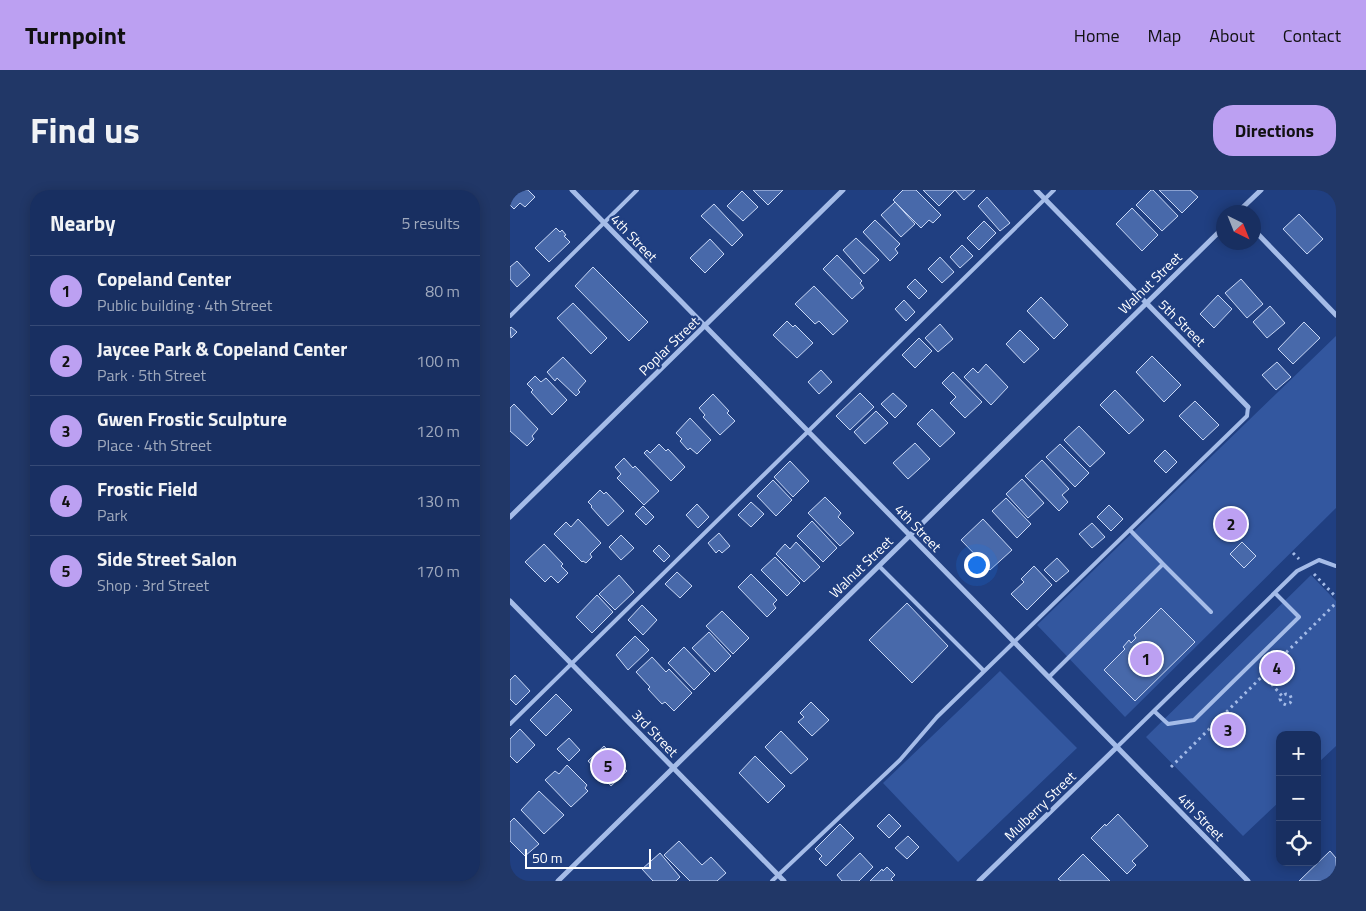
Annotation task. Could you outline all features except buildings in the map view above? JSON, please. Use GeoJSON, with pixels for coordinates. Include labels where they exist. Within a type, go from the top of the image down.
{"type":"FeatureCollection","features":[{"type":"Feature","properties":{"kind":"street","name":"4th Street"},"geometry":{"type":"LineString","coordinates":[[572,190],[1248,881]]}},
{"type":"Feature","properties":{"kind":"street","name":"Poplar Street"},"geometry":{"type":"LineString","coordinates":[[510,517],[843,190]]}},
{"type":"Feature","properties":{"kind":"street","name":"5th Street"},"geometry":{"type":"LineString","coordinates":[[1036,190],[1248,407]]}},
{"type":"Feature","properties":{"kind":"street"},"geometry":{"type":"LineString","coordinates":[[1245,205],[1261,190]]}},
{"type":"Feature","properties":{"kind":"street","name":"Walnut Street"},"geometry":{"type":"LineString","coordinates":[[558,881],[1216,235]]}},
{"type":"Feature","properties":{"kind":"street"},"geometry":{"type":"LineString","coordinates":[[1261,237],[1336,315]]}},
{"type":"Feature","properties":{"kind":"street","name":"3rd Street"},"geometry":{"type":"LineString","coordinates":[[510,601],[784,881]]}},
{"type":"Feature","properties":{"kind":"street","name":"Mulberry Street"},"geometry":{"type":"LineString","coordinates":[[979,881],[1117,747]]}},
{"type":"Feature","properties":{"kind":"lane"},"geometry":{"type":"LineString","coordinates":[[510,316],[637,190]]}},
{"type":"Feature","properties":{"kind":"lane"},"geometry":{"type":"LineString","coordinates":[[510,724],[1054,190]]}},
{"type":"Feature","properties":{"kind":"lane"},"geometry":{"type":"LineString","coordinates":[[772,881],[900,760],[936,717],[1247,416],[1248,407]]}},
{"type":"Feature","properties":{"kind":"lane"},"geometry":{"type":"LineString","coordinates":[[1130,530],[1211,612]]}},
{"type":"Feature","properties":{"kind":"lane"},"geometry":{"type":"LineString","coordinates":[[1117,747],[1297,571],[1320,560],[1336,566]]}},
{"type":"Feature","properties":{"kind":"lane"},"geometry":{"type":"LineString","coordinates":[[1049,677],[1163,564]]}},
{"type":"Feature","properties":{"kind":"lane"},"geometry":{"type":"LineString","coordinates":[[879,566],[984,671]]}},
{"type":"Feature","properties":{"kind":"lane"},"geometry":{"type":"LineString","coordinates":[[1154,710],[1168,724],[1194,720],[1300,617],[1275,592]]}},
{"type":"Feature","properties":{"kind":"path"},"geometry":{"type":"LineString","coordinates":[[1172,767],[1336,603]]}},
{"type":"Feature","properties":{"kind":"path"},"geometry":{"type":"LineString","coordinates":[[1263,674],[1282,696]]}},
{"type":"Feature","properties":{"kind":"shaded area"},"geometry":{"type":"Polygon","coordinates":[[[1336,336],[1336,508],[1125,717],[1037,625],[1336,336]]]}},
{"type":"Feature","properties":{"kind":"shaded area"},"geometry":{"type":"Polygon","coordinates":[[[1311,575],[1336,601],[1336,746],[1321,760],[1321,731],[1276,731],[1276,805],[1243,836],[1146,737],[1311,575]]]}},
{"type":"Feature","properties":{"kind":"shaded area"},"geometry":{"type":"Polygon","coordinates":[[[1000,671],[1077,748],[958,862],[883,783],[1000,671]]]}},
{"type":"Feature","properties":{"kind":"place","name":"Jaycee Park & Copeland Center"},"geometry":{"type":"Point","coordinates":[1231,524]}},
{"type":"Feature","properties":{"kind":"place","name":"Copeland Center"},"geometry":{"type":"Point","coordinates":[1146,659]}},
{"type":"Feature","properties":{"kind":"place","name":"Frostic Field"},"geometry":{"type":"Point","coordinates":[1277,668]}},
{"type":"Feature","properties":{"kind":"place","name":"Gwen Frostic Sculpture"},"geometry":{"type":"Point","coordinates":[1228,730]}},
{"type":"Feature","properties":{"kind":"place","name":"Side Street Salon"},"geometry":{"type":"Point","coordinates":[608,766]}}]}
